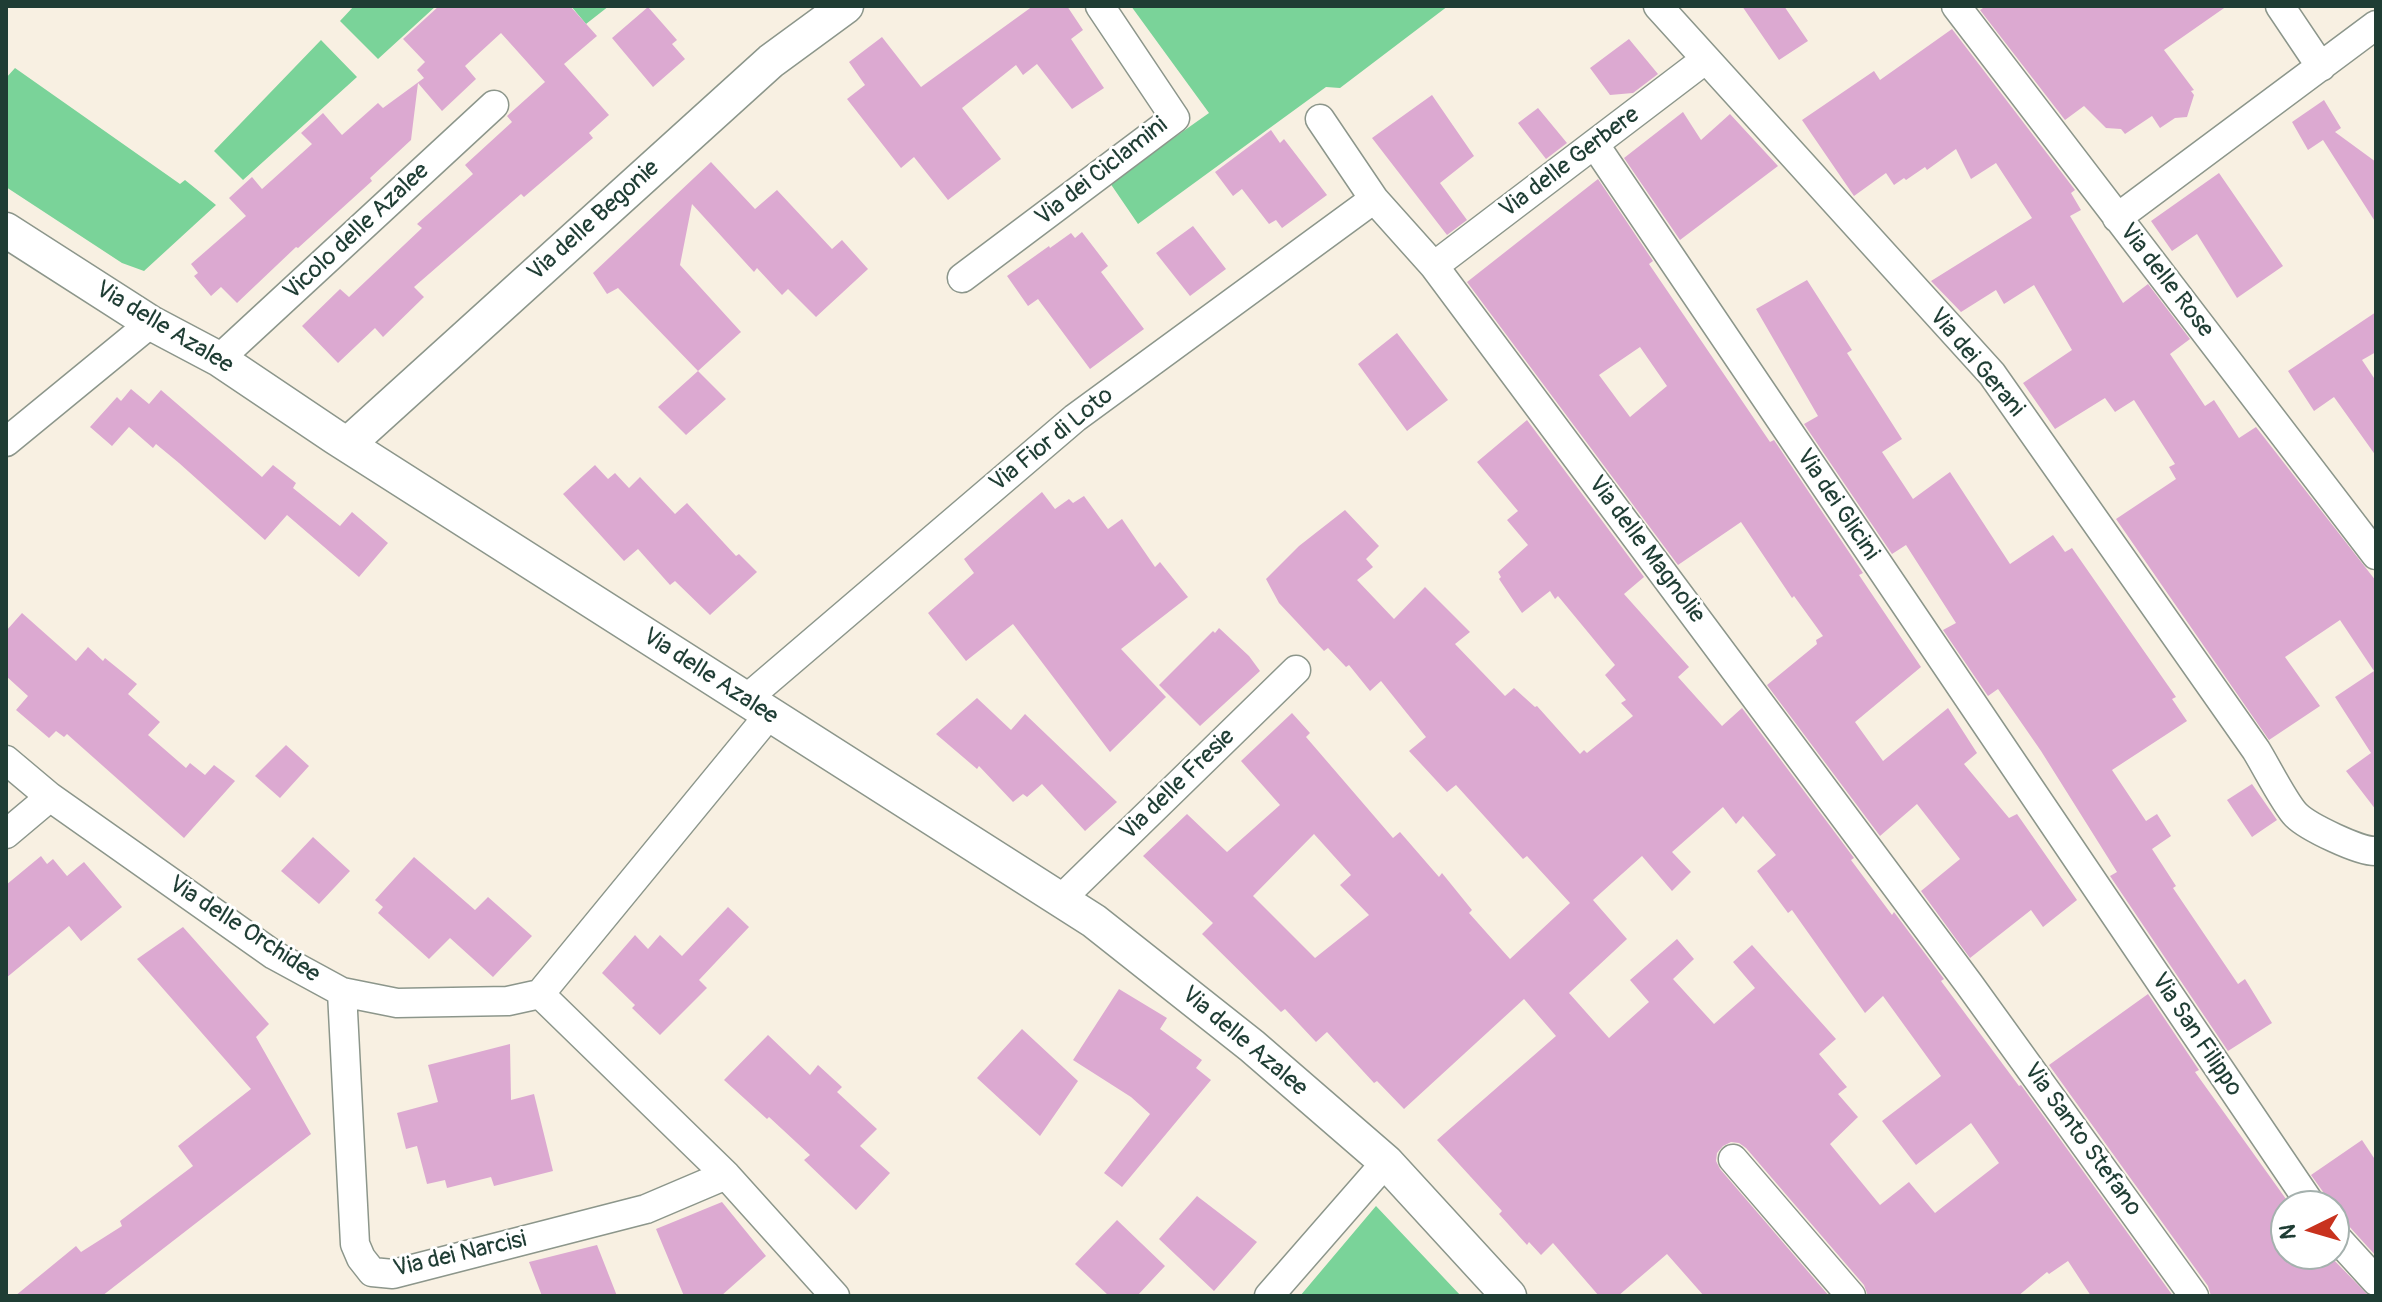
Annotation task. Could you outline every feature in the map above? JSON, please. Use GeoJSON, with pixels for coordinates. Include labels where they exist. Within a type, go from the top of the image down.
{"type":"FeatureCollection","features":[{"type":"Feature","properties":{"kind":"street","name":"Via delle Begonie"},"geometry":{"type":"LineString","coordinates":[[348,444],[771,61],[846,6]]}},
{"type":"Feature","properties":{"kind":"street","name":"Via dei Ciclamini"},"geometry":{"type":"LineString","coordinates":[[962,278],[1175,118],[1100,6]]}},
{"type":"Feature","properties":{"kind":"street","name":"Via dei Gerani"},"geometry":{"type":"LineString","coordinates":[[1658,6],[1992,374],[2256,750],[2296,815],[2354,846],[2368,852],[2376,851]]}},
{"type":"Feature","properties":{"kind":"street","name":"Via delle Rose"},"geometry":{"type":"LineString","coordinates":[[1956,6],[2376,555]]}},
{"type":"Feature","properties":{"kind":"street"},"geometry":{"type":"LineString","coordinates":[[2280,6],[2321,67]]}},
{"type":"Feature","properties":{"kind":"street"},"geometry":{"type":"LineString","coordinates":[[2117,218],[2376,25]]}},
{"type":"Feature","properties":{"kind":"street","name":"Via delle Gerbere"},"geometry":{"type":"LineString","coordinates":[[1434,266],[1706,59]]}},
{"type":"Feature","properties":{"kind":"street","name":"Vicolo delle Azalee"},"geometry":{"type":"LineString","coordinates":[[219,359],[494,105]]}},
{"type":"Feature","properties":{"kind":"street","name":"Via delle Magnolie"},"geometry":{"type":"LineString","coordinates":[[1320,119],[1374,199],[1434,266],[1969,984]]}},
{"type":"Feature","properties":{"kind":"street","name":"Via dei Glicini"},"geometry":{"type":"LineString","coordinates":[[1595,145],[2081,864]]}},
{"type":"Feature","properties":{"kind":"street","name":"Via Fior di Loto"},"geometry":{"type":"LineString","coordinates":[[757,708],[1075,418],[1374,199]]}},
{"type":"Feature","properties":{"kind":"street","name":"Via delle Azalee"},"geometry":{"type":"LineString","coordinates":[[6,230],[151,323],[219,359],[757,708],[1094,921],[1252,1046],[1386,1162],[1509,1296]]}},
{"type":"Feature","properties":{"kind":"street"},"geometry":{"type":"LineString","coordinates":[[6,442],[151,323]]}},
{"type":"Feature","properties":{"kind":"street","name":"Via delle Fresie"},"geometry":{"type":"LineString","coordinates":[[1060,900],[1296,670]]}},
{"type":"Feature","properties":{"kind":"street"},"geometry":{"type":"LineString","coordinates":[[757,708],[540,994],[726,1175],[835,1296]]}},
{"type":"Feature","properties":{"kind":"street","name":"Via delle Orchidee"},"geometry":{"type":"LineString","coordinates":[[6,760],[50,797],[274,955],[342,992],[397,1003],[508,1001],[540,994]]}},
{"type":"Feature","properties":{"kind":"street"},"geometry":{"type":"LineString","coordinates":[[6,834],[50,797]]}},
{"type":"Feature","properties":{"kind":"street","name":"Via San Filippo"},"geometry":{"type":"LineString","coordinates":[[2081,864],[2301,1190]]}},
{"type":"Feature","properties":{"kind":"street","name":"Via Santo Stefano"},"geometry":{"type":"LineString","coordinates":[[1969,984],[2194,1296]]}},
{"type":"Feature","properties":{"kind":"street","name":"Via dei Narcisi"},"geometry":{"type":"LineString","coordinates":[[342,992],[355,1244],[372,1272],[393,1274],[646,1209],[726,1175]]}},
{"type":"Feature","properties":{"kind":"street"},"geometry":{"type":"LineString","coordinates":[[1733,1159],[1851,1296]]}},
{"type":"Feature","properties":{"kind":"street"},"geometry":{"type":"LineString","coordinates":[[1269,1296],[1386,1162]]}},
{"type":"Feature","properties":{"kind":"street"},"geometry":{"type":"LineString","coordinates":[[2350,1253],[2376,1281]]}},
{"type":"Feature","properties":{"kind":"green space"},"geometry":{"type":"Polygon","coordinates":[[[354,6],[436,6],[378,59],[340,21],[354,6]]]}},
{"type":"Feature","properties":{"kind":"green space"},"geometry":{"type":"Polygon","coordinates":[[[571,6],[609,6],[586,24],[571,6]]]}},
{"type":"Feature","properties":{"kind":"green space"},"geometry":{"type":"Polygon","coordinates":[[[1131,6],[1448,6],[1340,88],[1326,87],[1138,224],[1110,183],[1209,113],[1131,6]]]}},
{"type":"Feature","properties":{"kind":"green space"},"geometry":{"type":"Polygon","coordinates":[[[321,40],[357,77],[243,180],[214,151],[321,40]]]}},
{"type":"Feature","properties":{"kind":"green space"},"geometry":{"type":"Polygon","coordinates":[[[15,68],[180,184],[185,180],[216,205],[144,271],[122,263],[6,187],[6,78],[15,68]]]}},
{"type":"Feature","properties":{"kind":"green space"},"geometry":{"type":"Polygon","coordinates":[[[1376,1206],[1461,1296],[1300,1296],[1376,1206]]]}},
{"type":"Feature","properties":{"kind":"building"},"geometry":{"type":"Polygon","coordinates":[[[439,6],[570,6],[597,36],[564,64],[609,115],[589,133],[593,138],[524,197],[521,194],[414,287],[424,297],[383,337],[375,328],[338,363],[302,326],[340,289],[349,297],[422,228],[417,224],[473,174],[465,165],[512,122],[507,116],[545,82],[501,33],[465,66],[476,79],[442,111],[418,83],[411,140],[370,178],[372,181],[237,303],[221,287],[211,296],[194,276],[198,273],[191,264],[246,216],[229,198],[252,177],[262,189],[312,144],[301,133],[323,113],[342,135],[378,103],[383,108],[424,78],[417,70],[425,62],[403,39],[439,6]]]}},
{"type":"Feature","properties":{"kind":"building"},"geometry":{"type":"Polygon","coordinates":[[[1033,6],[1067,6],[1083,30],[1071,39],[1104,88],[1072,109],[1037,64],[1023,75],[1016,65],[962,108],[1001,159],[948,200],[914,157],[901,168],[847,99],[865,85],[849,62],[882,37],[921,87],[1033,6]]]}},
{"type":"Feature","properties":{"kind":"building"},"geometry":{"type":"Polygon","coordinates":[[[1742,6],[1784,6],[1808,41],[1779,60],[1742,6]]]}},
{"type":"Feature","properties":{"kind":"building"},"geometry":{"type":"Polygon","coordinates":[[[1986,6],[2227,6],[2164,50],[2194,90],[2191,91],[2194,95],[2187,117],[2175,118],[2160,128],[2152,116],[2125,134],[2121,129],[2106,128],[2084,106],[2065,120],[1980,10],[1986,6]]]}},
{"type":"Feature","properties":{"kind":"building"},"geometry":{"type":"Polygon","coordinates":[[[648,7],[677,40],[672,44],[685,59],[653,87],[612,38],[648,7]]]}},
{"type":"Feature","properties":{"kind":"building"},"geometry":{"type":"Polygon","coordinates":[[[1952,29],[2075,190],[2071,193],[2081,210],[2070,216],[2123,303],[2148,284],[2190,339],[2170,354],[2205,406],[2214,400],[2239,438],[2256,427],[2376,581],[2376,810],[2346,771],[2371,753],[2335,697],[2374,671],[2340,620],[2285,657],[2320,706],[2269,740],[2116,519],[2176,479],[2169,467],[2175,464],[2134,400],[2115,412],[2105,398],[2055,429],[2023,383],[2072,350],[2034,285],[2004,304],[1996,290],[1961,312],[1931,281],[2032,218],[1996,163],[1971,179],[1956,149],[1927,170],[1925,167],[1894,185],[1886,173],[1854,196],[1802,120],[1874,71],[1880,80],[1952,29]]]}},
{"type":"Feature","properties":{"kind":"building"},"geometry":{"type":"Polygon","coordinates":[[[1629,39],[1658,74],[1633,93],[1610,95],[1590,68],[1629,39]]]}},
{"type":"Feature","properties":{"kind":"building"},"geometry":{"type":"Polygon","coordinates":[[[1432,95],[1474,156],[1440,183],[1467,220],[1447,235],[1372,138],[1432,95]]]}},
{"type":"Feature","properties":{"kind":"building"},"geometry":{"type":"Polygon","coordinates":[[[2324,100],[2341,128],[2335,132],[2376,162],[2376,223],[2323,140],[2308,150],[2292,122],[2324,100]]]}},
{"type":"Feature","properties":{"kind":"building"},"geometry":{"type":"Polygon","coordinates":[[[1538,108],[1567,143],[1546,159],[1518,123],[1538,108]]]}},
{"type":"Feature","properties":{"kind":"building"},"geometry":{"type":"Polygon","coordinates":[[[1683,112],[1701,140],[1730,114],[1778,166],[1680,240],[1624,158],[1683,112]]]}},
{"type":"Feature","properties":{"kind":"building"},"geometry":{"type":"Polygon","coordinates":[[[1271,130],[1280,143],[1284,139],[1327,195],[1282,228],[1276,220],[1269,224],[1242,189],[1233,196],[1215,172],[1271,130]]]}},
{"type":"Feature","properties":{"kind":"building"},"geometry":{"type":"Polygon","coordinates":[[[711,162],[755,209],[777,190],[832,249],[842,240],[868,269],[816,317],[788,289],[782,295],[757,268],[754,272],[692,204],[680,265],[741,332],[698,371],[618,288],[607,294],[593,273],[711,162]]]}},
{"type":"Feature","properties":{"kind":"building"},"geometry":{"type":"Polygon","coordinates":[[[2219,173],[2283,266],[2237,298],[2197,234],[2172,251],[2151,221],[2219,173]]]}},
{"type":"Feature","properties":{"kind":"building"},"geometry":{"type":"Polygon","coordinates":[[[1598,179],[1653,261],[1649,264],[1770,442],[1774,440],[1863,573],[1859,575],[1921,667],[1855,722],[1883,761],[1948,708],[1977,753],[1964,764],[2009,818],[2017,814],[2077,900],[2043,927],[2031,910],[1970,958],[1921,891],[1960,859],[1917,804],[1880,836],[1767,685],[1823,636],[1794,596],[1792,598],[1741,522],[1678,565],[1467,282],[1598,179]],[[1640,347],[1599,375],[1630,417],[1667,386],[1640,347]]]}},
{"type":"Feature","properties":{"kind":"building"},"geometry":{"type":"Polygon","coordinates":[[[1193,226],[1226,269],[1190,296],[1156,253],[1193,226]]]}},
{"type":"Feature","properties":{"kind":"building"},"geometry":{"type":"Polygon","coordinates":[[[1082,232],[1108,266],[1101,272],[1144,329],[1090,369],[1038,299],[1028,306],[1007,276],[1071,233],[1075,238],[1082,232]]]}},
{"type":"Feature","properties":{"kind":"building"},"geometry":{"type":"Polygon","coordinates":[[[1807,280],[1852,350],[1847,353],[1902,439],[1882,452],[1913,499],[1950,472],[2010,564],[2053,535],[2065,552],[2072,548],[2176,697],[2172,699],[2187,721],[2112,770],[2146,821],[2157,814],[2171,836],[2152,849],[2176,886],[2173,888],[2238,984],[2245,979],[2272,1023],[2228,1051],[2110,876],[2117,872],[2041,751],[1998,689],[1988,696],[1943,630],[1956,623],[1906,545],[1892,554],[1804,424],[1818,416],[1756,309],[1807,280]]]}},
{"type":"Feature","properties":{"kind":"building"},"geometry":{"type":"Polygon","coordinates":[[[2376,312],[2376,352],[2362,360],[2376,381],[2376,456],[2334,397],[2314,411],[2288,371],[2376,312]]]}},
{"type":"Feature","properties":{"kind":"building"},"geometry":{"type":"Polygon","coordinates":[[[1397,333],[1448,400],[1407,431],[1358,364],[1397,333]]]}},
{"type":"Feature","properties":{"kind":"building"},"geometry":{"type":"Polygon","coordinates":[[[698,371],[726,399],[686,435],[658,407],[698,371]]]}},
{"type":"Feature","properties":{"kind":"building"},"geometry":{"type":"Polygon","coordinates":[[[131,389],[149,404],[161,390],[262,477],[273,465],[296,483],[293,488],[340,526],[352,512],[388,543],[359,577],[287,515],[265,540],[156,444],[153,448],[129,427],[112,446],[90,427],[117,397],[121,401],[131,389]]]}},
{"type":"Feature","properties":{"kind":"building"},"geometry":{"type":"Polygon","coordinates":[[[1527,420],[1644,577],[1624,594],[1689,667],[1678,677],[1722,726],[1742,708],[1854,858],[1851,860],[1944,979],[1941,981],[2021,1085],[2173,1296],[2091,1296],[2068,1261],[2049,1274],[2047,1272],[2018,1296],[1868,1296],[1864,1285],[1746,1148],[1731,1142],[1717,1153],[1716,1161],[1720,1169],[1829,1296],[1704,1296],[1667,1254],[1618,1296],[1599,1296],[1553,1243],[1541,1255],[1529,1242],[1527,1245],[1499,1214],[1502,1211],[1437,1140],[1556,1036],[1524,999],[1404,1109],[1377,1081],[1374,1083],[1327,1032],[1316,1042],[1285,1009],[1281,1012],[1202,934],[1213,923],[1143,856],[1187,814],[1227,852],[1280,805],[1241,761],[1292,713],[1310,733],[1306,737],[1393,838],[1400,832],[1439,877],[1442,873],[1472,910],[1469,913],[1510,959],[1570,903],[1527,856],[1523,859],[1456,785],[1447,792],[1409,751],[1426,737],[1381,681],[1370,691],[1349,665],[1346,667],[1328,648],[1324,651],[1279,603],[1266,579],[1299,546],[1345,510],[1379,546],[1366,559],[1373,567],[1357,580],[1394,619],[1425,587],[1470,632],[1455,644],[1505,696],[1514,688],[1537,706],[1580,754],[1584,750],[1587,753],[1633,716],[1621,703],[1626,700],[1605,675],[1615,665],[1558,596],[1555,599],[1550,591],[1522,613],[1499,579],[1498,572],[1528,545],[1507,520],[1518,511],[1477,462],[1527,420]],[[1723,807],[1672,852],[1691,872],[1672,891],[1642,856],[1593,900],[1627,939],[1569,993],[1609,1038],[1649,1002],[1630,980],[1677,939],[1694,959],[1673,979],[1714,1024],[1755,988],[1733,962],[1752,945],[1836,1039],[1819,1054],[1847,1087],[1838,1094],[1858,1117],[1830,1144],[1880,1205],[1909,1182],[1935,1213],[1999,1163],[1971,1123],[1916,1165],[1882,1121],[1941,1076],[1883,996],[1865,1013],[1792,910],[1788,913],[1757,871],[1776,855],[1743,816],[1736,824],[1723,807]],[[1314,834],[1253,896],[1315,958],[1369,915],[1340,885],[1351,875],[1314,834]]]}},
{"type":"Feature","properties":{"kind":"building"},"geometry":{"type":"Polygon","coordinates":[[[595,465],[608,479],[615,473],[629,488],[640,477],[675,514],[687,503],[736,556],[739,554],[757,572],[710,615],[675,581],[670,585],[638,549],[624,561],[563,494],[595,465]]]}},
{"type":"Feature","properties":{"kind":"building"},"geometry":{"type":"Polygon","coordinates":[[[1042,492],[1055,509],[1069,499],[1073,503],[1084,496],[1108,529],[1122,519],[1155,567],[1160,562],[1188,597],[1121,649],[1166,697],[1110,752],[1013,624],[966,661],[928,613],[974,573],[964,559],[1042,492]]]}},
{"type":"Feature","properties":{"kind":"building"},"geometry":{"type":"Polygon","coordinates":[[[22,613],[76,661],[88,647],[137,684],[128,694],[160,722],[148,735],[186,768],[190,763],[205,775],[214,765],[235,781],[184,838],[67,734],[64,737],[56,731],[49,738],[16,710],[28,696],[6,676],[6,631],[22,613]]]}},
{"type":"Feature","properties":{"kind":"building"},"geometry":{"type":"Polygon","coordinates":[[[1219,628],[1260,671],[1200,726],[1159,685],[1219,628]]]}},
{"type":"Feature","properties":{"kind":"building"},"geometry":{"type":"Polygon","coordinates":[[[977,698],[1011,730],[1025,714],[1117,802],[1085,831],[1042,784],[1027,797],[1023,794],[1013,802],[979,766],[977,769],[936,734],[977,698]]]}},
{"type":"Feature","properties":{"kind":"building"},"geometry":{"type":"Polygon","coordinates":[[[286,745],[309,766],[280,798],[255,776],[286,745]]]}},
{"type":"Feature","properties":{"kind":"building"},"geometry":{"type":"Polygon","coordinates":[[[2252,784],[2277,820],[2252,837],[2227,800],[2252,784]]]}},
{"type":"Feature","properties":{"kind":"building"},"geometry":{"type":"Polygon","coordinates":[[[313,837],[350,871],[319,904],[281,871],[313,837]]]}},
{"type":"Feature","properties":{"kind":"building"},"geometry":{"type":"Polygon","coordinates":[[[41,856],[47,864],[53,859],[67,876],[84,862],[122,907],[81,941],[69,926],[6,978],[6,885],[41,856]]]}},
{"type":"Feature","properties":{"kind":"building"},"geometry":{"type":"Polygon","coordinates":[[[414,857],[475,910],[488,897],[532,936],[493,977],[450,938],[429,959],[378,913],[383,907],[375,900],[414,857]]]}},
{"type":"Feature","properties":{"kind":"building"},"geometry":{"type":"Polygon","coordinates":[[[728,907],[749,927],[699,980],[707,988],[660,1035],[602,973],[635,935],[648,949],[660,935],[682,956],[728,907]]]}},
{"type":"Feature","properties":{"kind":"building"},"geometry":{"type":"Polygon","coordinates":[[[183,927],[269,1024],[256,1037],[311,1134],[102,1296],[15,1296],[76,1246],[81,1252],[122,1226],[120,1221],[193,1166],[178,1146],[251,1089],[137,959],[183,927]]]}},
{"type":"Feature","properties":{"kind":"building"},"geometry":{"type":"Polygon","coordinates":[[[1119,989],[1167,1018],[1160,1029],[1202,1060],[1196,1068],[1211,1080],[1122,1187],[1104,1173],[1150,1114],[1131,1097],[1073,1060],[1119,989]]]}},
{"type":"Feature","properties":{"kind":"building"},"geometry":{"type":"Polygon","coordinates":[[[2148,994],[2199,1070],[2195,1072],[2280,1190],[2270,1190],[2270,1270],[2344,1270],[2369,1296],[2211,1296],[2208,1286],[2049,1065],[2148,994]]]}},
{"type":"Feature","properties":{"kind":"building"},"geometry":{"type":"Polygon","coordinates":[[[1022,1029],[1078,1081],[1040,1136],[977,1078],[1022,1029]]]}},
{"type":"Feature","properties":{"kind":"building"},"geometry":{"type":"Polygon","coordinates":[[[768,1035],[810,1075],[818,1065],[842,1087],[837,1092],[877,1129],[860,1146],[890,1173],[856,1210],[804,1160],[810,1155],[724,1080],[768,1035]]]}},
{"type":"Feature","properties":{"kind":"building"},"geometry":{"type":"Polygon","coordinates":[[[510,1044],[511,1100],[534,1094],[553,1171],[494,1186],[491,1177],[447,1188],[445,1180],[427,1184],[417,1146],[406,1149],[397,1113],[438,1102],[428,1065],[510,1044]]]}},
{"type":"Feature","properties":{"kind":"building"},"geometry":{"type":"Polygon","coordinates":[[[2362,1140],[2376,1161],[2376,1256],[2350,1227],[2350,1190],[2322,1190],[2311,1175],[2362,1140]]]}},
{"type":"Feature","properties":{"kind":"building"},"geometry":{"type":"Polygon","coordinates":[[[1197,1196],[1257,1242],[1214,1291],[1159,1239],[1197,1196]]]}},
{"type":"Feature","properties":{"kind":"building"},"geometry":{"type":"Polygon","coordinates":[[[722,1202],[766,1256],[721,1296],[684,1296],[656,1229],[722,1202]]]}},
{"type":"Feature","properties":{"kind":"building"},"geometry":{"type":"Polygon","coordinates":[[[1117,1220],[1165,1266],[1137,1296],[1109,1296],[1075,1264],[1117,1220]]]}},
{"type":"Feature","properties":{"kind":"building"},"geometry":{"type":"Polygon","coordinates":[[[597,1245],[617,1296],[542,1296],[529,1262],[597,1245]]]}}]}
